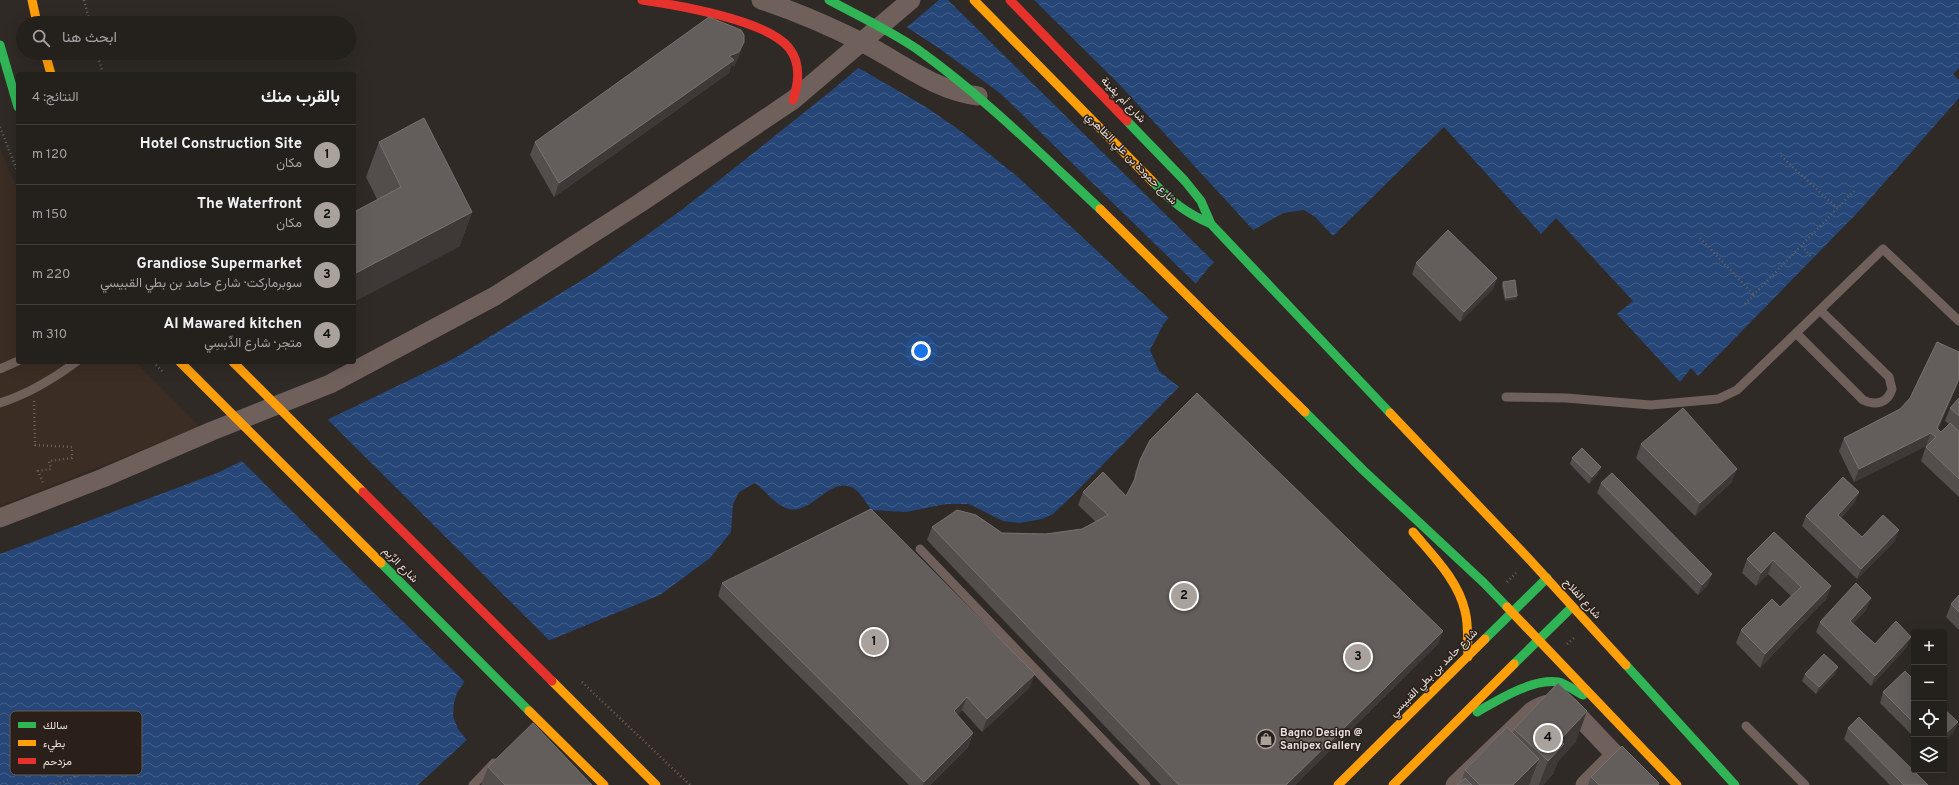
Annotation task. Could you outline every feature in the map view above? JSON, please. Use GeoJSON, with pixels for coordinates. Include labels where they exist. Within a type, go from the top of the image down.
{"type":"FeatureCollection","features":[{"type":"Feature","properties":{"kind":"main road"},"geometry":{"type":"LineString","coordinates":[[32,0],[35,16]]}},
{"type":"Feature","properties":{"kind":"main road"},"geometry":{"type":"LineString","coordinates":[[642,0],[661,2],[726,17],[774,36],[782,41],[789,48],[797,64],[798,82],[792,100]]}},
{"type":"Feature","properties":{"kind":"main road"},"geometry":{"type":"LineString","coordinates":[[829,0],[884,29],[916,49],[978,96],[1125,232],[1363,470],[1484,583],[1596,702],[1677,785]]}},
{"type":"Feature","properties":{"kind":"main road","name":"شارع حمودة بن علي الظاهري"},"geometry":{"type":"LineString","coordinates":[[974,0],[1170,200],[1189,214],[1210,224],[1409,431]]}},
{"type":"Feature","properties":{"kind":"main road","name":"شارع أم يِفينة"},"geometry":{"type":"LineString","coordinates":[[1010,0],[1185,181],[1201,201],[1210,224]]}},
{"type":"Feature","properties":{"kind":"main road"},"geometry":{"type":"LineString","coordinates":[[0,45],[16,100]]}},
{"type":"Feature","properties":{"kind":"main road"},"geometry":{"type":"LineString","coordinates":[[47,60],[50,72]]}},
{"type":"Feature","properties":{"kind":"main road","name":"شارع الرِّيم"},"geometry":{"type":"LineString","coordinates":[[182,364],[604,785]]}},
{"type":"Feature","properties":{"kind":"main road"},"geometry":{"type":"LineString","coordinates":[[235,364],[656,785]]}},
{"type":"Feature","properties":{"kind":"main road","name":"شارع الفلاح"},"geometry":{"type":"LineString","coordinates":[[1409,431],[1735,785]]}},
{"type":"Feature","properties":{"kind":"main road"},"geometry":{"type":"LineString","coordinates":[[1363,470],[1452,581],[1465,610],[1468,657]]}},
{"type":"Feature","properties":{"kind":"main road","name":"شارع حامد بن بطي القبيسي"},"geometry":{"type":"LineString","coordinates":[[1338,785],[1546,578]]}},
{"type":"Feature","properties":{"kind":"main road"},"geometry":{"type":"LineString","coordinates":[[1393,785],[1572,607]]}},
{"type":"Feature","properties":{"kind":"main road"},"geometry":{"type":"LineString","coordinates":[[1458,722],[1516,691],[1548,683],[1558,682],[1596,702]]}},
{"type":"Feature","properties":{"kind":"street"},"geometry":{"type":"LineString","coordinates":[[761,0],[832,28],[896,60],[952,91],[978,96]]}},
{"type":"Feature","properties":{"kind":"street"},"geometry":{"type":"LineString","coordinates":[[0,518],[51,499],[330,384],[495,296],[640,203],[792,100],[911,0]]}},
{"type":"Feature","properties":{"kind":"street"},"geometry":{"type":"LineString","coordinates":[[1455,785],[1532,711],[1540,705],[1550,703],[1560,703],[1570,707],[1644,785]]}},
{"type":"Feature","properties":{"kind":"street"},"geometry":{"type":"LineString","coordinates":[[1585,785],[1615,755]]}},
{"type":"Feature","properties":{"kind":"lane"},"geometry":{"type":"LineString","coordinates":[[1506,397],[1566,398],[1651,405],[1718,400],[1737,390],[1821,311],[1883,249],[1959,321]]}},
{"type":"Feature","properties":{"kind":"lane"},"geometry":{"type":"LineString","coordinates":[[1797,334],[1863,400],[1876,404],[1885,401],[1892,389],[1889,377],[1821,311]]}},
{"type":"Feature","properties":{"kind":"lane"},"geometry":{"type":"LineString","coordinates":[[0,369],[16,362]]}},
{"type":"Feature","properties":{"kind":"lane"},"geometry":{"type":"LineString","coordinates":[[0,403],[33,389],[58,375],[73,364]]}},
{"type":"Feature","properties":{"kind":"lane"},"geometry":{"type":"LineString","coordinates":[[920,549],[1146,785]]}},
{"type":"Feature","properties":{"kind":"lane"},"geometry":{"type":"LineString","coordinates":[[1746,726],[1805,785]]}},
{"type":"Feature","properties":{"kind":"lane"},"geometry":{"type":"LineString","coordinates":[[473,785],[500,757]]}},
{"type":"Feature","properties":{"kind":"path"},"geometry":{"type":"LineString","coordinates":[[84,0],[88,16]]}},
{"type":"Feature","properties":{"kind":"path"},"geometry":{"type":"LineString","coordinates":[[100,60],[103,72]]}},
{"type":"Feature","properties":{"kind":"path"},"geometry":{"type":"LineString","coordinates":[[0,127],[16,168]]}},
{"type":"Feature","properties":{"kind":"path"},"geometry":{"type":"LineString","coordinates":[[1781,156],[1838,208]]}},
{"type":"Feature","properties":{"kind":"path"},"geometry":{"type":"LineString","coordinates":[[1745,304],[1854,191]]}},
{"type":"Feature","properties":{"kind":"path"},"geometry":{"type":"LineString","coordinates":[[1700,238],[1754,295]]}},
{"type":"Feature","properties":{"kind":"path"},"geometry":{"type":"LineString","coordinates":[[1802,246],[1812,258]]}},
{"type":"Feature","properties":{"kind":"path"},"geometry":{"type":"LineString","coordinates":[[33,389],[35,445],[72,447],[72,458],[49,461],[51,469],[38,471],[51,499]]}},
{"type":"Feature","properties":{"kind":"path"},"geometry":{"type":"LineString","coordinates":[[663,759],[690,785]]}},
{"type":"Feature","properties":{"kind":"path"},"geometry":{"type":"LineString","coordinates":[[56,785],[78,775]]}},
{"type":"Feature","properties":{"kind":"shaded area"},"geometry":{"type":"Polygon","coordinates":[[[0,149],[16,186],[16,364],[138,364],[200,427],[0,506],[0,149]]]}},
{"type":"Feature","properties":{"kind":"water"},"geometry":{"type":"Polygon","coordinates":[[[939,0],[1959,0],[1959,68],[1953,74],[1959,80],[1959,98],[1861,209],[1698,376],[1691,368],[1680,382],[1617,314],[1633,301],[1556,218],[1541,234],[1444,127],[1333,236],[1315,217],[1304,210],[1283,213],[1255,229],[1209,267],[1163,325],[1150,350],[1159,371],[1179,387],[1053,514],[1042,519],[1020,523],[1003,521],[969,504],[946,504],[906,512],[871,510],[856,490],[847,486],[839,486],[806,506],[798,509],[789,509],[775,502],[755,483],[739,492],[733,504],[731,532],[710,558],[660,595],[550,640],[506,651],[476,664],[457,693],[454,703],[453,716],[458,729],[467,740],[418,785],[0,785],[0,554],[217,473],[453,359],[592,274],[683,209],[831,91],[939,0]]]}},
{"type":"Feature","properties":{"kind":"pier"},"geometry":{"type":"Polygon","coordinates":[[[948,0],[1034,0],[1119,84],[1255,232],[1216,264],[948,0]]]}},
{"type":"Feature","properties":{"kind":"pier"},"geometry":{"type":"Polygon","coordinates":[[[905,26],[940,49],[1001,94],[1197,285],[1170,319],[1018,177],[962,132],[926,107],[857,67],[905,26]]]}},
{"type":"Feature","properties":{"kind":"pier"},"geometry":{"type":"Polygon","coordinates":[[[326,418],[551,642],[507,653],[477,665],[466,683],[241,460],[326,418]]]}},
{"type":"Feature","properties":{"kind":"building"},"geometry":{"type":"Polygon","coordinates":[[[709,17],[741,30],[744,35],[744,42],[739,52],[729,56],[734,60],[559,183],[535,142],[709,17]]]}},
{"type":"Feature","properties":{"kind":"building"},"geometry":{"type":"Polygon","coordinates":[[[424,118],[472,212],[356,273],[356,211],[401,187],[379,142],[424,118]]]}},
{"type":"Feature","properties":{"kind":"building"},"geometry":{"type":"Polygon","coordinates":[[[1448,230],[1497,278],[1464,312],[1416,263],[1448,230]]]}},
{"type":"Feature","properties":{"kind":"building"},"geometry":{"type":"Polygon","coordinates":[[[1515,280],[1517,296],[1506,298],[1503,282],[1515,280]]]}},
{"type":"Feature","properties":{"kind":"building"},"geometry":{"type":"Polygon","coordinates":[[[1937,342],[1959,352],[1959,379],[1937,428],[1941,432],[1950,423],[1959,431],[1959,479],[1926,447],[1936,437],[1931,433],[1859,469],[1844,438],[1900,409],[1910,398],[1937,342]]]}},
{"type":"Feature","properties":{"kind":"building"},"geometry":{"type":"Polygon","coordinates":[[[1197,393],[1443,631],[1286,785],[1179,785],[932,527],[957,510],[976,515],[1002,533],[1046,534],[1082,529],[1108,515],[1083,492],[1103,472],[1126,496],[1135,479],[1140,460],[1150,440],[1197,393]]]}},
{"type":"Feature","properties":{"kind":"building"},"geometry":{"type":"Polygon","coordinates":[[[1959,398],[1959,416],[1950,408],[1959,398]]]}},
{"type":"Feature","properties":{"kind":"building"},"geometry":{"type":"Polygon","coordinates":[[[1683,408],[1737,469],[1700,503],[1641,444],[1683,408]]]}},
{"type":"Feature","properties":{"kind":"building"},"geometry":{"type":"Polygon","coordinates":[[[1582,448],[1601,467],[1592,477],[1572,458],[1582,448]]]}},
{"type":"Feature","properties":{"kind":"building"},"geometry":{"type":"Polygon","coordinates":[[[1612,473],[1712,574],[1702,585],[1601,483],[1612,473]]]}},
{"type":"Feature","properties":{"kind":"building"},"geometry":{"type":"Polygon","coordinates":[[[1843,477],[1859,492],[1838,515],[1862,537],[1883,515],[1899,530],[1861,569],[1806,516],[1843,477]]]}},
{"type":"Feature","properties":{"kind":"building"},"geometry":{"type":"Polygon","coordinates":[[[871,509],[1035,674],[987,719],[967,697],[954,711],[973,733],[924,782],[722,583],[871,509]]]}},
{"type":"Feature","properties":{"kind":"building"},"geometry":{"type":"Polygon","coordinates":[[[1774,532],[1831,586],[1765,654],[1741,630],[1772,599],[1780,607],[1801,587],[1773,560],[1761,573],[1747,559],[1774,532]]]}},
{"type":"Feature","properties":{"kind":"building"},"geometry":{"type":"Polygon","coordinates":[[[1856,583],[1871,598],[1850,621],[1875,644],[1896,621],[1911,637],[1875,676],[1820,622],[1856,583]]]}},
{"type":"Feature","properties":{"kind":"building"},"geometry":{"type":"Polygon","coordinates":[[[1959,595],[1959,612],[1951,604],[1959,595]]]}},
{"type":"Feature","properties":{"kind":"building"},"geometry":{"type":"Polygon","coordinates":[[[1824,654],[1838,667],[1819,687],[1805,674],[1824,654]]]}},
{"type":"Feature","properties":{"kind":"building"},"geometry":{"type":"Polygon","coordinates":[[[1905,671],[1911,677],[1911,720],[1883,692],[1905,671]]]}},
{"type":"Feature","properties":{"kind":"building"},"geometry":{"type":"Polygon","coordinates":[[[1558,683],[1587,711],[1560,740],[1564,744],[1548,761],[1514,729],[1558,683]]]}},
{"type":"Feature","properties":{"kind":"building"},"geometry":{"type":"Polygon","coordinates":[[[1947,712],[1958,722],[1947,732],[1947,712]]]}},
{"type":"Feature","properties":{"kind":"building"},"geometry":{"type":"Polygon","coordinates":[[[1859,717],[1911,768],[1911,773],[1916,773],[1928,785],[1904,785],[1848,728],[1859,717]]]}},
{"type":"Feature","properties":{"kind":"building"},"geometry":{"type":"Polygon","coordinates":[[[533,723],[592,785],[505,785],[488,767],[533,723]]]}},
{"type":"Feature","properties":{"kind":"building"},"geometry":{"type":"Polygon","coordinates":[[[1507,727],[1539,759],[1513,785],[1480,785],[1465,770],[1507,727]]]}},
{"type":"Feature","properties":{"kind":"building"},"geometry":{"type":"Polygon","coordinates":[[[1622,746],[1659,783],[1658,785],[1599,785],[1591,777],[1622,746]]]}},
{"type":"Feature","properties":{"kind":"building"},"geometry":{"type":"Polygon","coordinates":[[[1465,778],[1472,785],[1457,785],[1465,778]]]}},
{"type":"Feature","properties":{"kind":"traffic: fast"},"geometry":{"type":"LineString","coordinates":[[829,0],[896,36],[917,49],[941,67],[1011,126],[1100,209]]}},
{"type":"Feature","properties":{"kind":"traffic: fast"},"geometry":{"type":"LineString","coordinates":[[0,45],[16,100]]}},
{"type":"Feature","properties":{"kind":"traffic: fast"},"geometry":{"type":"LineString","coordinates":[[1127,121],[1185,181],[1201,201],[1211,224]]}},
{"type":"Feature","properties":{"kind":"traffic: fast"},"geometry":{"type":"LineString","coordinates":[[1153,182],[1180,206],[1194,216],[1211,224],[1390,413]]}},
{"type":"Feature","properties":{"kind":"traffic: fast"},"geometry":{"type":"LineString","coordinates":[[1305,412],[1363,470],[1484,583],[1507,607]]}},
{"type":"Feature","properties":{"kind":"traffic: fast"},"geometry":{"type":"LineString","coordinates":[[381,563],[529,711]]}},
{"type":"Feature","properties":{"kind":"traffic: fast"},"geometry":{"type":"LineString","coordinates":[[1485,639],[1547,578]]}},
{"type":"Feature","properties":{"kind":"traffic: fast"},"geometry":{"type":"LineString","coordinates":[[1514,664],[1572,607]]}},
{"type":"Feature","properties":{"kind":"traffic: fast"},"geometry":{"type":"LineString","coordinates":[[1626,665],[1735,785]]}},
{"type":"Feature","properties":{"kind":"traffic: fast"},"geometry":{"type":"LineString","coordinates":[[1477,712],[1516,691],[1538,683],[1558,682],[1583,695]]}},
{"type":"Feature","properties":{"kind":"traffic: slow"},"geometry":{"type":"LineString","coordinates":[[32,0],[35,16]]}},
{"type":"Feature","properties":{"kind":"traffic: slow"},"geometry":{"type":"LineString","coordinates":[[974,0],[1153,182]]}},
{"type":"Feature","properties":{"kind":"traffic: slow"},"geometry":{"type":"LineString","coordinates":[[47,60],[50,72]]}},
{"type":"Feature","properties":{"kind":"traffic: slow"},"geometry":{"type":"LineString","coordinates":[[1100,209],[1305,412]]}},
{"type":"Feature","properties":{"kind":"traffic: slow"},"geometry":{"type":"LineString","coordinates":[[182,364],[381,563]]}},
{"type":"Feature","properties":{"kind":"traffic: slow"},"geometry":{"type":"LineString","coordinates":[[235,364],[363,492]]}},
{"type":"Feature","properties":{"kind":"traffic: slow"},"geometry":{"type":"LineString","coordinates":[[1390,413],[1529,559],[1626,665]]}},
{"type":"Feature","properties":{"kind":"traffic: slow"},"geometry":{"type":"LineString","coordinates":[[1413,532],[1444,569],[1462,600],[1467,622],[1468,657]]}},
{"type":"Feature","properties":{"kind":"traffic: slow"},"geometry":{"type":"LineString","coordinates":[[1507,607],[1677,785]]}},
{"type":"Feature","properties":{"kind":"traffic: slow"},"geometry":{"type":"LineString","coordinates":[[1338,785],[1485,639]]}},
{"type":"Feature","properties":{"kind":"traffic: slow"},"geometry":{"type":"LineString","coordinates":[[1393,785],[1514,664]]}},
{"type":"Feature","properties":{"kind":"traffic: slow"},"geometry":{"type":"LineString","coordinates":[[552,681],[656,785]]}},
{"type":"Feature","properties":{"kind":"traffic: slow"},"geometry":{"type":"LineString","coordinates":[[529,711],[604,785]]}},
{"type":"Feature","properties":{"kind":"traffic: jam"},"geometry":{"type":"LineString","coordinates":[[642,0],[720,15],[762,29],[778,38],[789,48],[796,60],[798,80],[793,100]]}},
{"type":"Feature","properties":{"kind":"traffic: jam"},"geometry":{"type":"LineString","coordinates":[[1010,0],[1127,121]]}},
{"type":"Feature","properties":{"kind":"traffic: jam"},"geometry":{"type":"LineString","coordinates":[[363,492],[552,681]]}},
{"type":"Feature","properties":{"kind":"place","name":"The Waterfront"},"geometry":{"type":"Point","coordinates":[1184,596]}},
{"type":"Feature","properties":{"kind":"place","name":"Hotel Construction Site"},"geometry":{"type":"Point","coordinates":[874,642]}},
{"type":"Feature","properties":{"kind":"place","name":"Grandiose Supermarket"},"geometry":{"type":"Point","coordinates":[1358,657]}},
{"type":"Feature","properties":{"kind":"place","name":"Al Mawared kitchen"},"geometry":{"type":"Point","coordinates":[1548,738]}},
{"type":"Feature","properties":{"kind":"place","name":"Bagno Design @ Sanipex Gallery"},"geometry":{"type":"Point","coordinates":[1266,739]}}]}
